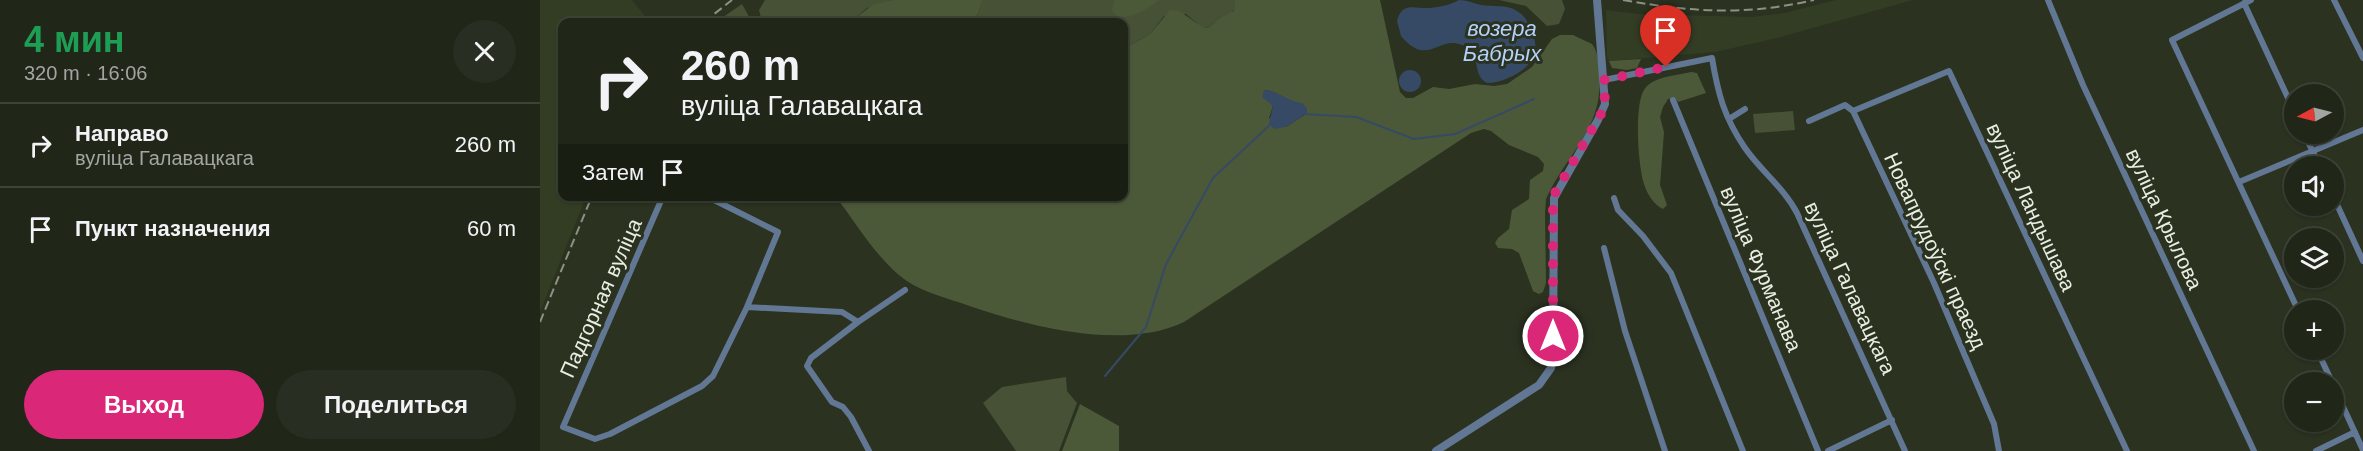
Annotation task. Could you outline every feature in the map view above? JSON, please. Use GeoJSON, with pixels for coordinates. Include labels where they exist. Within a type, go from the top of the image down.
{"type":"FeatureCollection","features":[{"type":"Feature","properties":{"kind":"street"},"geometry":{"type":"LineString","coordinates":[[1436,451],[1534,389],[1544,380],[1551,368],[1553,357],[1554,198],[1605,104],[1597,0]]}},
{"type":"Feature","properties":{"kind":"street","name":"вуліца Крылова"},"geometry":{"type":"LineString","coordinates":[[2048,0],[2093,107],[2254,451]]}},
{"type":"Feature","properties":{"kind":"street"},"geometry":{"type":"LineString","coordinates":[[2334,0],[2363,58]]}},
{"type":"Feature","properties":{"kind":"street"},"geometry":{"type":"LineString","coordinates":[[2284,87],[2248,2],[2172,40],[2293,300]]}},
{"type":"Feature","properties":{"kind":"street","name":"вуліца Галавацкага"},"geometry":{"type":"LineString","coordinates":[[1604,80],[1712,58],[1718,96],[1745,148],[1791,201],[1905,451]]}},
{"type":"Feature","properties":{"kind":"street","name":"вуліца Ландышава"},"geometry":{"type":"LineString","coordinates":[[1853,111],[1949,71],[2127,451]]}},
{"type":"Feature","properties":{"kind":"street","name":"вуліца Фурманава"},"geometry":{"type":"LineString","coordinates":[[1673,100],[1818,451]]}},
{"type":"Feature","properties":{"kind":"street"},"geometry":{"type":"LineString","coordinates":[[1809,121],[1845,105],[1853,111]]}},
{"type":"Feature","properties":{"kind":"street"},"geometry":{"type":"LineString","coordinates":[[1729,118],[1745,109]]}},
{"type":"Feature","properties":{"kind":"street","name":"Новапрудоўскі праезд"},"geometry":{"type":"LineString","coordinates":[[1853,111],[1943,304],[1994,424],[1999,451]]}},
{"type":"Feature","properties":{"kind":"street"},"geometry":{"type":"LineString","coordinates":[[2239,182],[2363,130]]}},
{"type":"Feature","properties":{"kind":"street"},"geometry":{"type":"LineString","coordinates":[[2309,144],[2315,156]]}},
{"type":"Feature","properties":{"kind":"street"},"geometry":{"type":"LineString","coordinates":[[1614,198],[1618,210],[1643,236],[1671,273],[1743,451]]}},
{"type":"Feature","properties":{"kind":"street","name":"Падгорная вуліца"},"geometry":{"type":"LineString","coordinates":[[661,201],[563,427],[596,439],[702,386],[713,376],[747,307]]}},
{"type":"Feature","properties":{"kind":"street"},"geometry":{"type":"LineString","coordinates":[[716,201],[778,232],[747,307],[842,312],[858,322]]}},
{"type":"Feature","properties":{"kind":"street"},"geometry":{"type":"LineString","coordinates":[[2342,216],[2363,261]]}},
{"type":"Feature","properties":{"kind":"street"},"geometry":{"type":"LineString","coordinates":[[1604,248],[1625,332],[1665,451]]}},
{"type":"Feature","properties":{"kind":"street"},"geometry":{"type":"LineString","coordinates":[[869,451],[851,417],[843,407],[831,402],[807,366],[811,358],[905,290]]}},
{"type":"Feature","properties":{"kind":"street"},"geometry":{"type":"LineString","coordinates":[[2344,408],[2363,450]]}},
{"type":"Feature","properties":{"kind":"street"},"geometry":{"type":"LineString","coordinates":[[1828,451],[1892,420]]}},
{"type":"Feature","properties":{"kind":"street"},"geometry":{"type":"LineString","coordinates":[[2316,451],[2355,432]]}},
{"type":"Feature","properties":{"kind":"shaded area"},"geometry":{"type":"Polygon","coordinates":[[[540,0],[632,0],[647,18],[558,18],[558,201],[584,201],[540,312],[540,0]]]}},
{"type":"Feature","properties":{"kind":"shaded area"},"geometry":{"type":"Polygon","coordinates":[[[765,0],[893,0],[867,8],[856,18],[761,18],[759,10],[765,0]]]}},
{"type":"Feature","properties":{"kind":"shaded area"},"geometry":{"type":"Polygon","coordinates":[[[893,0],[982,0],[978,14],[974,18],[856,18],[872,5],[893,0]]]}},
{"type":"Feature","properties":{"kind":"shaded area"},"geometry":{"type":"Polygon","coordinates":[[[982,0],[1235,0],[1235,8],[1231,14],[1218,19],[1209,28],[1200,26],[1186,14],[1164,16],[1150,34],[1128,47],[1128,18],[974,18],[978,14],[982,0]]]}},
{"type":"Feature","properties":{"kind":"shaded area"},"geometry":{"type":"Polygon","coordinates":[[[1114,0],[1159,0],[1140,12],[1118,17],[1112,11],[1114,0]]]}},
{"type":"Feature","properties":{"kind":"shaded area"},"geometry":{"type":"Polygon","coordinates":[[[1235,0],[1380,0],[1400,92],[1406,98],[1413,98],[1433,87],[1449,89],[1475,84],[1494,86],[1507,84],[1532,67],[1552,39],[1560,35],[1573,35],[1592,44],[1597,53],[1599,70],[1596,108],[1591,124],[1546,199],[1546,283],[1543,292],[1539,294],[1533,291],[1519,253],[1512,249],[1498,248],[1495,243],[1509,229],[1512,210],[1529,199],[1530,180],[1543,171],[1544,164],[1538,157],[1509,145],[1491,131],[1484,129],[1471,133],[1184,322],[1159,331],[1132,335],[1103,335],[1042,327],[921,289],[899,275],[881,258],[839,201],[1128,201],[1128,47],[1150,34],[1170,10],[1181,13],[1203,27],[1209,28],[1218,19],[1234,11],[1235,0]],[[1264,90],[1273,106],[1269,118],[1286,127],[1306,114],[1300,103],[1264,90]]]}},
{"type":"Feature","properties":{"kind":"shaded area"},"geometry":{"type":"Polygon","coordinates":[[[1499,0],[1562,0],[1565,9],[1559,24],[1547,26],[1526,6],[1499,0]]]}},
{"type":"Feature","properties":{"kind":"shaded area"},"geometry":{"type":"Polygon","coordinates":[[[1836,0],[1913,0],[1777,38],[1715,52],[1609,61],[1607,57],[1606,10],[1639,14],[1752,17],[1785,13],[1836,0]]]}},
{"type":"Feature","properties":{"kind":"shaded area"},"geometry":{"type":"Polygon","coordinates":[[[742,4],[750,18],[722,18],[742,4]]]}},
{"type":"Feature","properties":{"kind":"shaded area"},"geometry":{"type":"Polygon","coordinates":[[[1641,59],[1637,68],[1627,70],[1612,68],[1609,61],[1641,59]]]}},
{"type":"Feature","properties":{"kind":"shaded area"},"geometry":{"type":"Polygon","coordinates":[[[1691,72],[1697,73],[1706,93],[1678,102],[1675,98],[1668,99],[1660,117],[1664,132],[1660,185],[1667,205],[1663,209],[1649,195],[1642,175],[1638,136],[1641,98],[1644,90],[1653,82],[1691,72]]]}},
{"type":"Feature","properties":{"kind":"shaded area"},"geometry":{"type":"Polygon","coordinates":[[[1793,111],[1795,130],[1755,133],[1753,114],[1793,111]]]}},
{"type":"Feature","properties":{"kind":"shaded area"},"geometry":{"type":"Polygon","coordinates":[[[1066,377],[1067,391],[1077,403],[1059,451],[1016,451],[983,403],[1002,387],[1066,377]]]}},
{"type":"Feature","properties":{"kind":"shaded area"},"geometry":{"type":"Polygon","coordinates":[[[1080,404],[1119,426],[1119,451],[1062,451],[1080,404]]]}},
{"type":"Feature","properties":{"kind":"water","name":"возера Бабрых"},"geometry":{"type":"Polygon","coordinates":[[[1459,0],[1481,5],[1509,7],[1526,19],[1534,35],[1535,50],[1534,56],[1526,67],[1507,78],[1487,83],[1479,75],[1473,54],[1462,45],[1454,43],[1419,50],[1401,36],[1397,21],[1406,8],[1437,7],[1459,0]]]}},
{"type":"Feature","properties":{"kind":"water"},"geometry":{"type":"Polygon","coordinates":[[[1410,70],[1418,73],[1421,81],[1418,89],[1410,92],[1402,89],[1399,81],[1402,73],[1410,70]]]}},
{"type":"Feature","properties":{"kind":"water"},"geometry":{"type":"Polygon","coordinates":[[[1264,90],[1302,103],[1307,108],[1307,113],[1286,127],[1274,129],[1269,123],[1273,106],[1262,97],[1264,90]]]}},
{"type":"Feature","properties":{"kind":"waterway"},"geometry":{"type":"LineString","coordinates":[[1304,114],[1356,117],[1414,139],[1455,134],[1534,99]]}},
{"type":"Feature","properties":{"kind":"waterway"},"geometry":{"type":"LineString","coordinates":[[1105,376],[1146,327],[1166,264],[1213,178],[1272,123]]}},
{"type":"Feature","properties":{"kind":"railway"},"geometry":{"type":"LineString","coordinates":[[709,18],[732,0]]}},
{"type":"Feature","properties":{"kind":"railway"},"geometry":{"type":"LineString","coordinates":[[1623,0],[1672,7],[1718,10],[1764,8],[1814,0]]}},
{"type":"Feature","properties":{"kind":"railway"},"geometry":{"type":"LineString","coordinates":[[540,322],[590,201]]}},
{"type":"Feature","properties":{"kind":"route"},"geometry":{"type":"LineString","coordinates":[[1553,336],[1553,205],[1555,193],[1599,120],[1605,104],[1604,80],[1666,67]]}}]}
